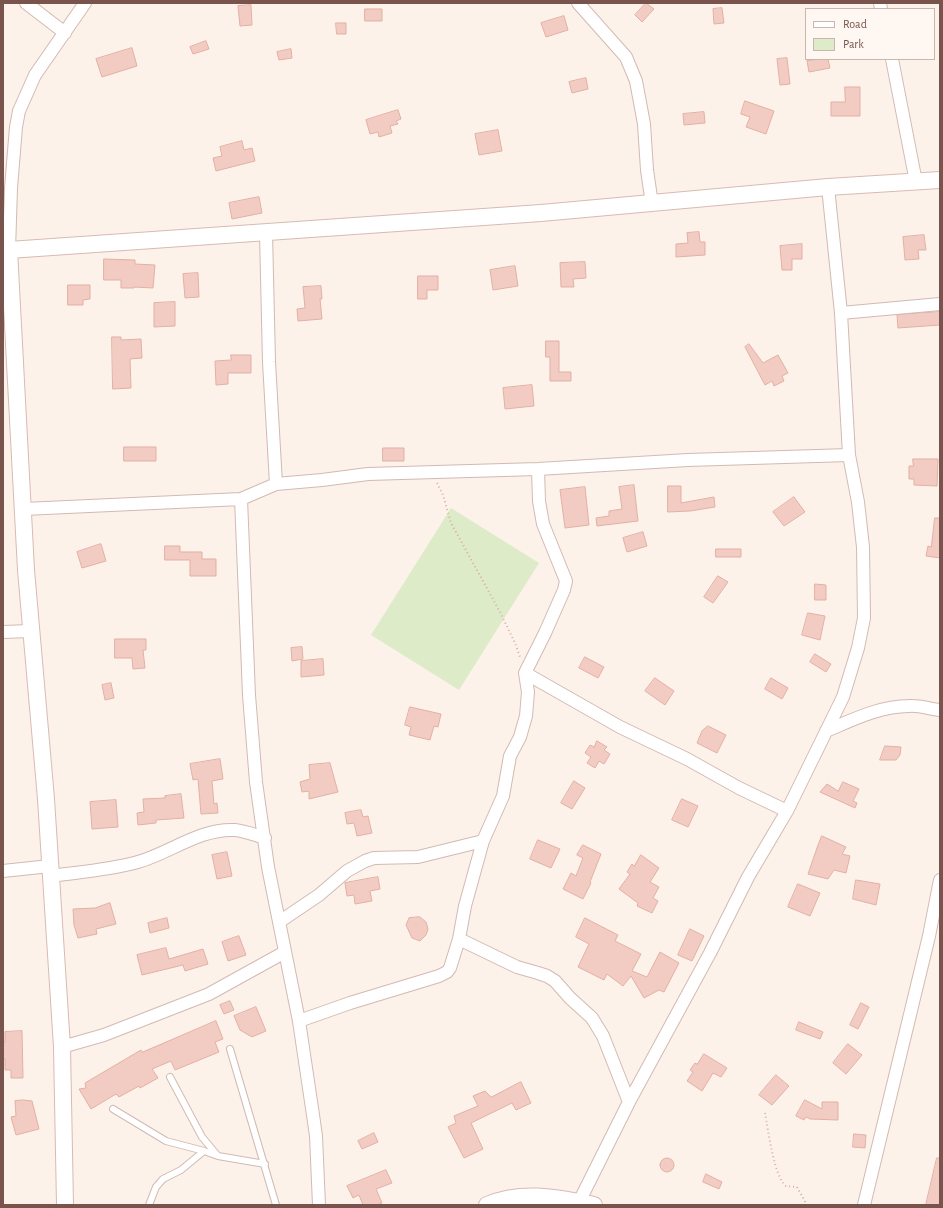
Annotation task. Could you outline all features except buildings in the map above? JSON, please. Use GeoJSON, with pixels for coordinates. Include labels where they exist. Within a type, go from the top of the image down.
{"type":"FeatureCollection","features":[{"type":"Feature","properties":{"kind":"street"},"geometry":{"type":"LineString","coordinates":[[26,3],[65,33]]}},
{"type":"Feature","properties":{"kind":"street"},"geometry":{"type":"LineString","coordinates":[[65,1205],[62,1047],[44,776],[31,631],[6,251],[16,126],[19,112],[35,75],[85,3]]}},
{"type":"Feature","properties":{"kind":"street"},"geometry":{"type":"LineString","coordinates":[[578,3],[626,57],[636,81],[644,124],[647,170],[652,204]]}},
{"type":"Feature","properties":{"kind":"street"},"geometry":{"type":"LineString","coordinates":[[892,60],[916,182]]}},
{"type":"Feature","properties":{"kind":"street"},"geometry":{"type":"LineString","coordinates":[[6,251],[652,204],[728,195],[940,180]]}},
{"type":"Feature","properties":{"kind":"street"},"geometry":{"type":"LineString","coordinates":[[579,1202],[629,1102],[710,953],[748,877],[787,811],[843,697],[858,648],[864,618],[863,547],[858,502],[849,455],[840,313],[828,187]]}},
{"type":"Feature","properties":{"kind":"street"},"geometry":{"type":"LineString","coordinates":[[266,233],[268,362],[276,484]]}},
{"type":"Feature","properties":{"kind":"street"},"geometry":{"type":"LineString","coordinates":[[840,313],[940,304]]}},
{"type":"Feature","properties":{"kind":"street"},"geometry":{"type":"LineString","coordinates":[[24,509],[241,499],[276,484],[368,474],[538,469],[688,460],[849,455]]}},
{"type":"Feature","properties":{"kind":"street"},"geometry":{"type":"LineString","coordinates":[[299,1020],[444,974],[447,972],[452,963],[459,939],[465,906],[483,841],[503,796],[510,756],[520,737],[526,716],[528,692],[525,673],[545,633],[564,590],[566,581],[542,524],[539,501],[538,469]]}},
{"type":"Feature","properties":{"kind":"street"},"geometry":{"type":"LineString","coordinates":[[241,499],[249,695],[256,782],[268,867],[299,1020],[316,1136],[318,1205]]}},
{"type":"Feature","properties":{"kind":"street"},"geometry":{"type":"LineString","coordinates":[[3,632],[31,631]]}},
{"type":"Feature","properties":{"kind":"street"},"geometry":{"type":"LineString","coordinates":[[525,673],[620,727],[687,759],[739,788],[787,811]]}},
{"type":"Feature","properties":{"kind":"street"},"geometry":{"type":"LineString","coordinates":[[826,731],[867,715],[900,706],[940,710]]}},
{"type":"Feature","properties":{"kind":"street"},"geometry":{"type":"LineString","coordinates":[[3,871],[50,871],[119,867],[138,862],[189,840],[220,831],[237,830],[265,838]]}},
{"type":"Feature","properties":{"kind":"street"},"geometry":{"type":"LineString","coordinates":[[279,922],[319,895],[347,871],[365,861],[374,858],[418,857],[483,841]]}},
{"type":"Feature","properties":{"kind":"street"},"geometry":{"type":"LineString","coordinates":[[864,1205],[929,936],[940,880]]}},
{"type":"Feature","properties":{"kind":"street"},"geometry":{"type":"LineString","coordinates":[[459,939],[517,967],[547,976],[554,981],[592,1018],[600,1030],[629,1102]]}},
{"type":"Feature","properties":{"kind":"street"},"geometry":{"type":"LineString","coordinates":[[62,1047],[104,1035],[203,996],[284,952]]}},
{"type":"Feature","properties":{"kind":"street"},"geometry":{"type":"LineString","coordinates":[[487,1205],[515,1196],[530,1196],[594,1205]]}},
{"type":"Feature","properties":{"kind":"lane"},"geometry":{"type":"LineString","coordinates":[[230,1048],[276,1205]]}},
{"type":"Feature","properties":{"kind":"lane"},"geometry":{"type":"LineString","coordinates":[[170,1077],[202,1137],[218,1156]]}},
{"type":"Feature","properties":{"kind":"lane"},"geometry":{"type":"LineString","coordinates":[[113,1109],[166,1141],[218,1156],[265,1164]]}},
{"type":"Feature","properties":{"kind":"lane"},"geometry":{"type":"LineString","coordinates":[[149,1205],[156,1187],[163,1179],[181,1170],[204,1151]]}},
{"type":"Feature","properties":{"kind":"path"},"geometry":{"type":"LineString","coordinates":[[430,472],[443,495],[451,522],[500,612],[515,643],[525,673]]}},
{"type":"Feature","properties":{"kind":"path"},"geometry":{"type":"LineString","coordinates":[[765,1113],[772,1151],[781,1181],[786,1186],[797,1187],[807,1205]]}},
{"type":"Feature","properties":{"kind":"green space"},"geometry":{"type":"Polygon","coordinates":[[[451,508],[539,563],[459,690],[371,635],[451,508]]]}}]}
